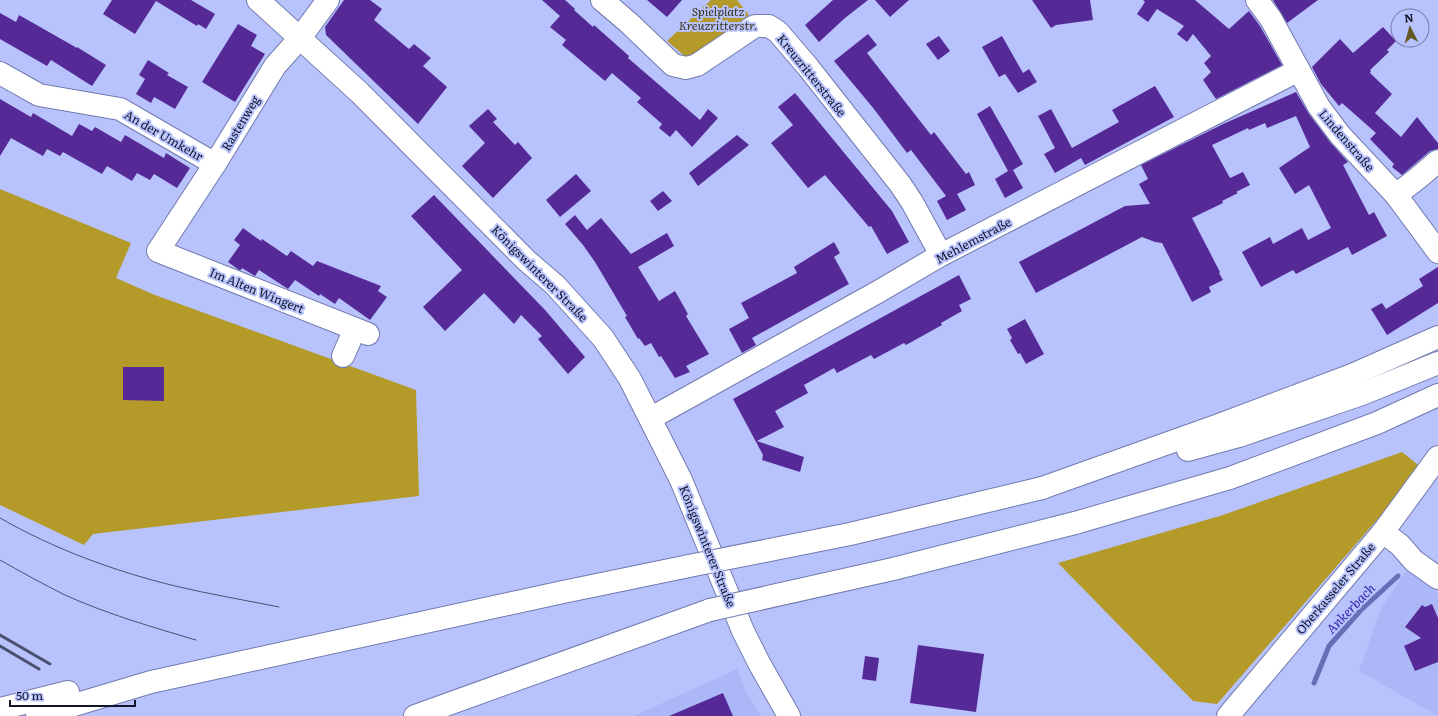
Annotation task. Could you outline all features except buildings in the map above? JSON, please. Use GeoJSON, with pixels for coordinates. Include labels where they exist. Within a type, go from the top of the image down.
{"type":"FeatureCollection","features":[{"type":"Feature","properties":{"kind":"main road","name":"Königswinterer Straße"},"geometry":{"type":"LineString","coordinates":[[258,0],[360,93],[527,261],[569,299],[603,338],[630,378],[651,418],[681,480],[743,631],[789,716]]}},
{"type":"Feature","properties":{"kind":"main road","name":"Rastenweg"},"geometry":{"type":"LineString","coordinates":[[158,251],[215,164],[275,66],[300,38],[328,0]]}},
{"type":"Feature","properties":{"kind":"main road","name":"Kreuzritterstraße"},"geometry":{"type":"LineString","coordinates":[[602,0],[629,23],[673,65],[686,68],[697,65],[756,26],[769,26],[778,32],[808,67],[900,184],[912,202],[941,256]]}},
{"type":"Feature","properties":{"kind":"main road","name":"Lindenstraße"},"geometry":{"type":"LineString","coordinates":[[1257,0],[1270,19],[1319,108],[1340,135],[1396,195],[1438,252]]}},
{"type":"Feature","properties":{"kind":"main road","name":"Mehlemstraße"},"geometry":{"type":"LineString","coordinates":[[651,418],[941,256],[1299,70]]}},
{"type":"Feature","properties":{"kind":"main road","name":"An der Umkehr"},"geometry":{"type":"LineString","coordinates":[[0,73],[39,95],[120,109],[215,164]]}},
{"type":"Feature","properties":{"kind":"main road"},"geometry":{"type":"LineString","coordinates":[[1396,195],[1438,161]]}},
{"type":"Feature","properties":{"kind":"main road","name":"Im Alten Wingert"},"geometry":{"type":"LineString","coordinates":[[158,251],[361,332],[343,356]]}},
{"type":"Feature","properties":{"kind":"main road"},"geometry":{"type":"LineString","coordinates":[[1042,488],[1216,426],[1352,375],[1438,337]]}},
{"type":"Feature","properties":{"kind":"main road"},"geometry":{"type":"LineString","coordinates":[[37,716],[151,682],[548,595],[850,534],[1131,466],[1239,436],[1362,394],[1438,363]]}},
{"type":"Feature","properties":{"kind":"main road"},"geometry":{"type":"LineString","coordinates":[[416,716],[710,610],[893,569],[1076,523],[1230,478],[1377,423],[1438,395]]}},
{"type":"Feature","properties":{"kind":"main road"},"geometry":{"type":"LineString","coordinates":[[1377,423],[1438,410]]}},
{"type":"Feature","properties":{"kind":"main road","name":"Oberkasseler Straße"},"geometry":{"type":"LineString","coordinates":[[1228,716],[1383,532],[1438,457]]}},
{"type":"Feature","properties":{"kind":"main road"},"geometry":{"type":"LineString","coordinates":[[1383,532],[1400,546],[1414,561],[1438,578]]}},
{"type":"Feature","properties":{"kind":"main road"},"geometry":{"type":"LineString","coordinates":[[0,709],[109,682],[272,656]]}},
{"type":"Feature","properties":{"kind":"shaded area"},"geometry":{"type":"Polygon","coordinates":[[[1407,570],[1438,593],[1438,716],[1359,671],[1381,608],[1407,570]]]}},
{"type":"Feature","properties":{"kind":"shaded area"},"geometry":{"type":"Polygon","coordinates":[[[737,669],[747,693],[761,716],[634,716],[737,669]]]}},
{"type":"Feature","properties":{"kind":"green space","name":"Spielplatz Kreuzritterstr."},"geometry":{"type":"Polygon","coordinates":[[[711,0],[737,0],[749,15],[691,56],[686,57],[667,41],[711,0]]]}},
{"type":"Feature","properties":{"kind":"green space"},"geometry":{"type":"Polygon","coordinates":[[[0,189],[131,243],[116,278],[155,295],[416,390],[419,496],[93,534],[84,545],[0,505],[0,189]]]}},
{"type":"Feature","properties":{"kind":"green space"},"geometry":{"type":"Polygon","coordinates":[[[1402,452],[1422,468],[1217,704],[1193,701],[1058,563],[1223,515],[1402,452]]]}},
{"type":"Feature","properties":{"kind":"waterway","name":"Ankerbach"},"geometry":{"type":"LineString","coordinates":[[1314,683],[1329,646],[1361,610],[1398,576]]}},
{"type":"Feature","properties":{"kind":"tram line"},"geometry":{"type":"LineString","coordinates":[[0,518],[42,540],[107,566],[188,589],[279,607]]}},
{"type":"Feature","properties":{"kind":"tram line"},"geometry":{"type":"LineString","coordinates":[[0,560],[49,587],[81,602],[130,620],[196,640]]}},
{"type":"Feature","properties":{"kind":"railway"},"geometry":{"type":"LineString","coordinates":[[0,635],[50,664]]}},
{"type":"Feature","properties":{"kind":"railway"},"geometry":{"type":"LineString","coordinates":[[0,646],[39,669]]}}]}
